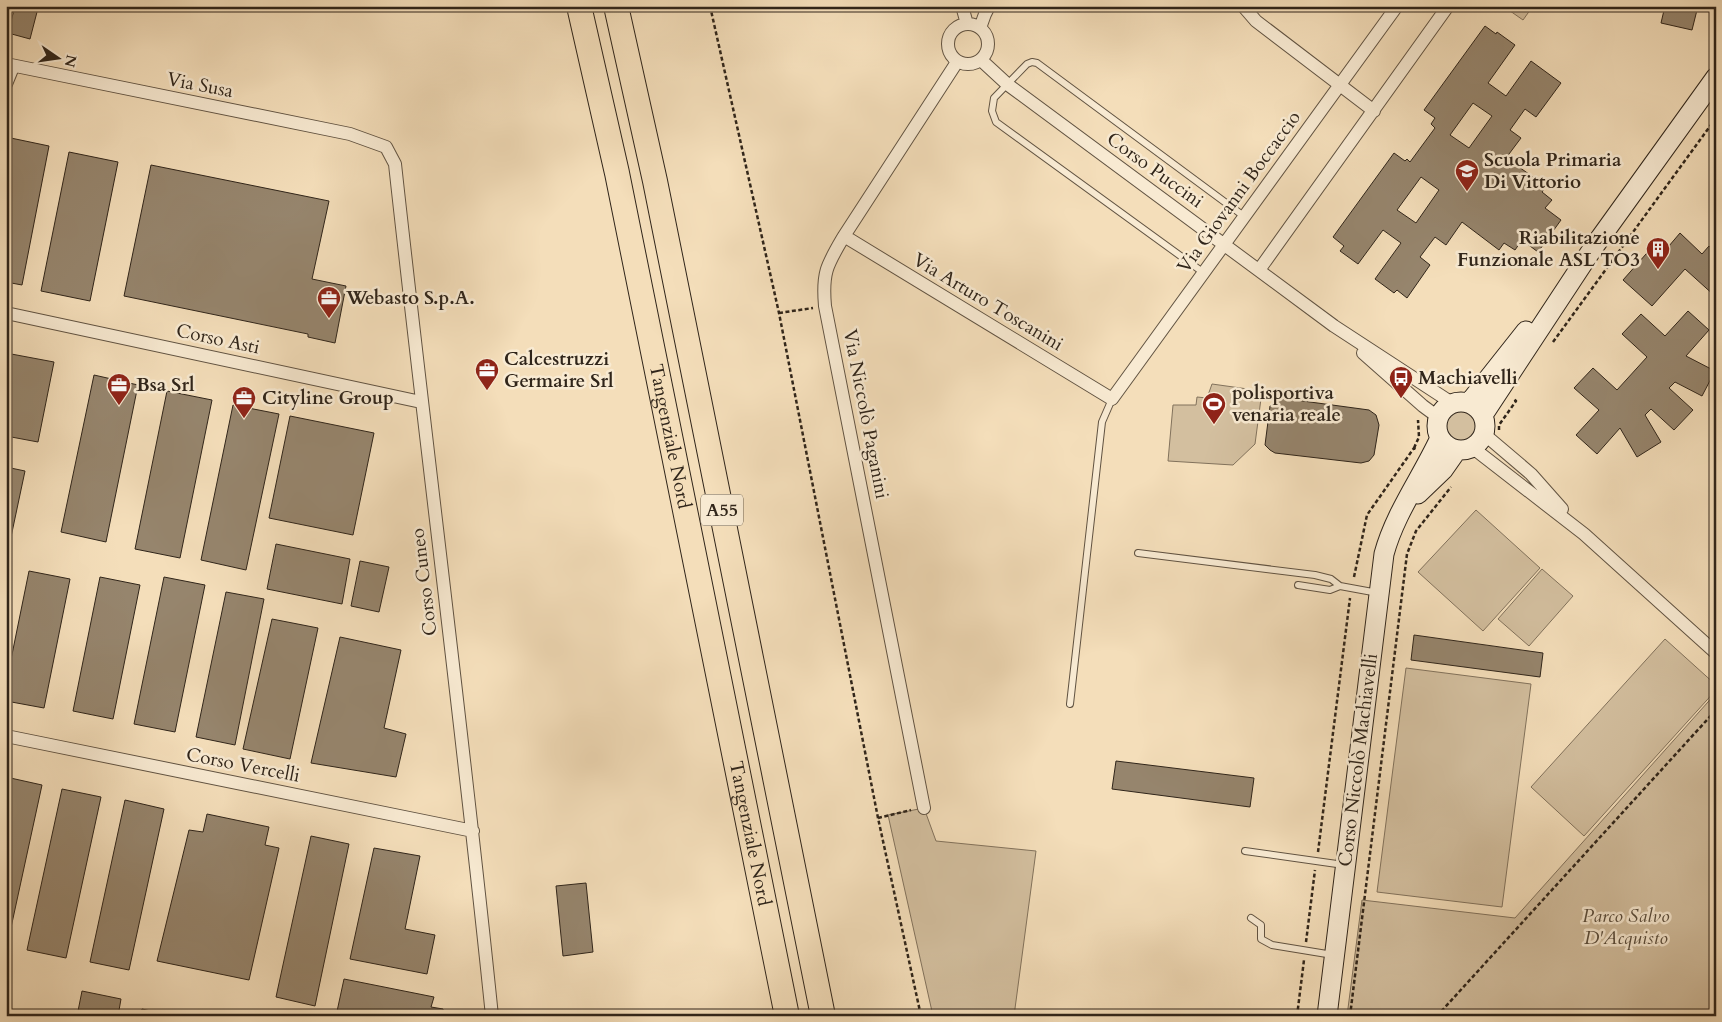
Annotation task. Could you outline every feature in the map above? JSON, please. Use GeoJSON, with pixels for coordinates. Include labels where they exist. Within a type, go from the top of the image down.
{"type":"FeatureCollection","features":[{"type":"Feature","properties":{"kind":"highway","name":"Tangenziale Nord"},"geometry":{"type":"LineString","coordinates":[[579,6],[617,173],[787,1016]]}},
{"type":"Feature","properties":{"kind":"highway","name":"Tangenziale Nord"},"geometry":{"type":"LineString","coordinates":[[616,6],[656,181],[824,1016]]}},
{"type":"Feature","properties":{"kind":"street"},"geometry":{"type":"LineString","coordinates":[[962,6],[967,24]]}},
{"type":"Feature","properties":{"kind":"street"},"geometry":{"type":"LineString","coordinates":[[980,28],[989,6]]}},
{"type":"Feature","properties":{"kind":"street"},"geometry":{"type":"LineString","coordinates":[[1243,6],[1256,21],[1374,111]]}},
{"type":"Feature","properties":{"kind":"street","name":"Via Giovanni Boccaccio"},"geometry":{"type":"LineString","coordinates":[[1112,399],[1397,6]]}},
{"type":"Feature","properties":{"kind":"street"},"geometry":{"type":"LineString","coordinates":[[1259,270],[1448,6]]}},
{"type":"Feature","properties":{"kind":"street"},"geometry":{"type":"LineString","coordinates":[[967,24],[980,28],[988,41],[988,48],[981,60],[974,64],[965,65],[957,62],[951,56],[948,48],[948,39],[952,32],[958,27],[967,24]]}},
{"type":"Feature","properties":{"kind":"street","name":"Corso Puccini"},"geometry":{"type":"LineString","coordinates":[[981,60],[1007,84],[1334,326]]}},
{"type":"Feature","properties":{"kind":"street","name":"Via Niccolò Paganini"},"geometry":{"type":"LineString","coordinates":[[924,808],[825,306],[823,285],[828,263],[844,236],[957,62]]}},
{"type":"Feature","properties":{"kind":"street"},"geometry":{"type":"LineString","coordinates":[[6,84],[9,66]]}},
{"type":"Feature","properties":{"kind":"street","name":"Via Susa"},"geometry":{"type":"LineString","coordinates":[[9,66],[350,134],[386,147]]}},
{"type":"Feature","properties":{"kind":"street","name":"Corso Niccolò Machiavelli"},"geometry":{"type":"LineString","coordinates":[[1326,1016],[1384,554],[1388,538],[1403,509],[1474,437],[1593,248],[1716,77]]}},
{"type":"Feature","properties":{"kind":"street","name":"Corso Cuneo"},"geometry":{"type":"LineString","coordinates":[[386,147],[395,164],[421,402],[473,830],[492,1016]]}},
{"type":"Feature","properties":{"kind":"street","name":"Via Arturo Toscanini"},"geometry":{"type":"LineString","coordinates":[[844,236],[1112,399]]}},
{"type":"Feature","properties":{"kind":"street","name":"Corso Niccolò Machiavelli"},"geometry":{"type":"LineString","coordinates":[[1460,403],[1593,248]]}},
{"type":"Feature","properties":{"kind":"street","name":"Corso Asti"},"geometry":{"type":"LineString","coordinates":[[6,313],[421,402]]}},
{"type":"Feature","properties":{"kind":"street"},"geometry":{"type":"LineString","coordinates":[[1334,326],[1460,403],[1478,408],[1474,437]]}},
{"type":"Feature","properties":{"kind":"street"},"geometry":{"type":"LineString","coordinates":[[1334,326],[1422,406],[1438,417]]}},
{"type":"Feature","properties":{"kind":"street"},"geometry":{"type":"LineString","coordinates":[[1460,403],[1444,408],[1438,417],[1437,428],[1440,438],[1448,446],[1474,437]]}},
{"type":"Feature","properties":{"kind":"street"},"geometry":{"type":"LineString","coordinates":[[1474,437],[1716,653]]}},
{"type":"Feature","properties":{"kind":"street"},"geometry":{"type":"LineString","coordinates":[[1474,437],[1531,474],[1584,534]]}},
{"type":"Feature","properties":{"kind":"street","name":"Corso Niccolò Machiavelli"},"geometry":{"type":"LineString","coordinates":[[1440,438],[1443,470]]}},
{"type":"Feature","properties":{"kind":"street","name":"Corso Vercelli"},"geometry":{"type":"LineString","coordinates":[[6,736],[473,830]]}},
{"type":"Feature","properties":{"kind":"lane"},"geometry":{"type":"LineString","coordinates":[[1204,273],[996,122],[992,111],[994,98],[1027,64],[1037,63],[1245,217]]}},
{"type":"Feature","properties":{"kind":"lane"},"geometry":{"type":"LineString","coordinates":[[1070,704],[1102,422],[1112,399]]}},
{"type":"Feature","properties":{"kind":"lane"},"geometry":{"type":"LineString","coordinates":[[1138,553],[1315,575],[1331,579],[1340,586],[1379,593]]}},
{"type":"Feature","properties":{"kind":"lane"},"geometry":{"type":"LineString","coordinates":[[1298,585],[1330,590],[1340,586]]}},
{"type":"Feature","properties":{"kind":"lane"},"geometry":{"type":"LineString","coordinates":[[1245,851],[1346,866]]}},
{"type":"Feature","properties":{"kind":"lane"},"geometry":{"type":"LineString","coordinates":[[1251,918],[1261,925],[1262,939],[1272,945],[1334,955]]}},
{"type":"Feature","properties":{"kind":"path"},"geometry":{"type":"LineString","coordinates":[[710,6],[780,313],[878,818],[921,1016]]}},
{"type":"Feature","properties":{"kind":"path"},"geometry":{"type":"LineString","coordinates":[[1553,342],[1716,118]]}},
{"type":"Feature","properties":{"kind":"path"},"geometry":{"type":"LineString","coordinates":[[780,313],[825,306]]}},
{"type":"Feature","properties":{"kind":"path"},"geometry":{"type":"LineString","coordinates":[[1297,1016],[1352,588],[1367,515],[1414,448],[1443,470],[1407,554],[1350,1016]]}},
{"type":"Feature","properties":{"kind":"path"},"geometry":{"type":"LineString","coordinates":[[1437,1016],[1716,710]]}},
{"type":"Feature","properties":{"kind":"path"},"geometry":{"type":"LineString","coordinates":[[878,818],[924,808]]}},
{"type":"Feature","properties":{"kind":"green space"},"geometry":{"type":"Polygon","coordinates":[[[1503,6],[1533,6],[1523,20],[1503,6]]]}},
{"type":"Feature","properties":{"kind":"green space","name":"polisportiva venaria reale"},"geometry":{"type":"Polygon","coordinates":[[[1212,384],[1262,391],[1255,444],[1233,465],[1168,461],[1173,405],[1196,405],[1197,397],[1207,398],[1212,384]]]}},
{"type":"Feature","properties":{"kind":"green space"},"geometry":{"type":"Polygon","coordinates":[[[1461,410],[1472,415],[1477,426],[1472,437],[1461,442],[1450,437],[1445,426],[1450,415],[1461,410]]]}},
{"type":"Feature","properties":{"kind":"green space"},"geometry":{"type":"Polygon","coordinates":[[[1476,510],[1540,568],[1483,631],[1418,572],[1476,510]]]}},
{"type":"Feature","properties":{"kind":"green space"},"geometry":{"type":"Polygon","coordinates":[[[1542,569],[1573,596],[1529,646],[1498,619],[1542,569]]]}},
{"type":"Feature","properties":{"kind":"green space"},"geometry":{"type":"Polygon","coordinates":[[[1665,639],[1716,685],[1716,690],[1584,836],[1531,787],[1665,639]]]}},
{"type":"Feature","properties":{"kind":"green space"},"geometry":{"type":"Polygon","coordinates":[[[1406,668],[1531,684],[1502,907],[1377,892],[1406,668]]]}},
{"type":"Feature","properties":{"kind":"green space","name":"Parco Salvo D'Acquisto"},"geometry":{"type":"Polygon","coordinates":[[[1716,693],[1716,1016],[1347,1016],[1362,900],[1515,918],[1716,693]]]}},
{"type":"Feature","properties":{"kind":"green space"},"geometry":{"type":"Polygon","coordinates":[[[924,808],[936,841],[1036,851],[1014,1016],[933,1016],[888,815],[924,808]]]}},
{"type":"Feature","properties":{"kind":"building"},"geometry":{"type":"Polygon","coordinates":[[[15,6],[37,12],[30,39],[8,33],[15,6]]]}},
{"type":"Feature","properties":{"kind":"building"},"geometry":{"type":"Polygon","coordinates":[[[1665,6],[1698,6],[1692,30],[1661,23],[1665,6]]]}},
{"type":"Feature","properties":{"kind":"building"},"geometry":{"type":"Polygon","coordinates":[[[1485,26],[1515,45],[1488,83],[1506,96],[1531,61],[1561,83],[1536,117],[1525,109],[1510,130],[1521,138],[1506,158],[1546,186],[1542,192],[1552,200],[1545,208],[1561,220],[1538,252],[1522,240],[1515,250],[1504,243],[1499,250],[1462,222],[1446,245],[1435,237],[1420,257],[1430,265],[1407,298],[1397,290],[1394,293],[1375,279],[1401,243],[1383,230],[1358,264],[1340,251],[1344,246],[1333,237],[1394,153],[1405,161],[1407,159],[1410,162],[1435,128],[1431,124],[1435,118],[1424,110],[1485,26]],[[1473,103],[1450,135],[1469,148],[1492,116],[1473,103]],[[1421,177],[1397,210],[1416,223],[1439,190],[1421,177]]]}},
{"type":"Feature","properties":{"kind":"building"},"geometry":{"type":"Polygon","coordinates":[[[6,137],[49,146],[22,285],[6,282],[6,137]]]}},
{"type":"Feature","properties":{"kind":"building"},"geometry":{"type":"Polygon","coordinates":[[[69,152],[118,162],[90,301],[41,291],[69,152]]]}},
{"type":"Feature","properties":{"kind":"building"},"geometry":{"type":"Polygon","coordinates":[[[151,165],[329,201],[312,279],[346,286],[335,343],[308,337],[308,334],[124,296],[151,165]]]}},
{"type":"Feature","properties":{"kind":"building","name":"Riabilitazione Funzionale ASL TO3"},"geometry":{"type":"Polygon","coordinates":[[[1680,233],[1702,254],[1709,246],[1716,252],[1716,297],[1685,269],[1652,306],[1623,280],[1654,245],[1663,253],[1680,233]]]}},
{"type":"Feature","properties":{"kind":"building"},"geometry":{"type":"Polygon","coordinates":[[[1688,311],[1709,330],[1686,356],[1715,371],[1702,396],[1675,382],[1669,388],[1693,410],[1674,430],[1651,409],[1645,415],[1661,442],[1637,457],[1620,428],[1597,454],[1576,435],[1599,410],[1574,388],[1593,368],[1617,390],[1647,357],[1622,334],[1641,314],[1665,336],[1688,311]]]}},
{"type":"Feature","properties":{"kind":"building"},"geometry":{"type":"Polygon","coordinates":[[[6,353],[54,362],[38,442],[6,436],[6,353]]]}},
{"type":"Feature","properties":{"kind":"building"},"geometry":{"type":"Polygon","coordinates":[[[94,375],[138,385],[106,542],[61,532],[94,375]]]}},
{"type":"Feature","properties":{"kind":"building"},"geometry":{"type":"Polygon","coordinates":[[[167,391],[212,400],[180,558],[135,549],[167,391]]]}},
{"type":"Feature","properties":{"kind":"building"},"geometry":{"type":"Polygon","coordinates":[[[1279,399],[1369,410],[1376,415],[1379,425],[1374,455],[1369,461],[1361,463],[1275,453],[1265,445],[1270,406],[1279,399]]]}},
{"type":"Feature","properties":{"kind":"building"},"geometry":{"type":"Polygon","coordinates":[[[233,405],[279,414],[246,570],[201,560],[233,405]]]}},
{"type":"Feature","properties":{"kind":"building"},"geometry":{"type":"Polygon","coordinates":[[[290,416],[374,433],[353,535],[269,518],[290,416]]]}},
{"type":"Feature","properties":{"kind":"building"},"geometry":{"type":"Polygon","coordinates":[[[6,467],[25,471],[11,537],[6,536],[6,467]]]}},
{"type":"Feature","properties":{"kind":"building"},"geometry":{"type":"Polygon","coordinates":[[[276,544],[350,559],[342,604],[267,589],[276,544]]]}},
{"type":"Feature","properties":{"kind":"building"},"geometry":{"type":"Polygon","coordinates":[[[360,561],[389,567],[379,612],[351,606],[360,561]]]}},
{"type":"Feature","properties":{"kind":"building"},"geometry":{"type":"Polygon","coordinates":[[[29,571],[70,579],[44,708],[6,701],[6,684],[29,571]]]}},
{"type":"Feature","properties":{"kind":"building"},"geometry":{"type":"Polygon","coordinates":[[[100,577],[140,585],[113,719],[73,711],[100,577]]]}},
{"type":"Feature","properties":{"kind":"building"},"geometry":{"type":"Polygon","coordinates":[[[164,577],[205,585],[175,732],[134,724],[164,577]]]}},
{"type":"Feature","properties":{"kind":"building"},"geometry":{"type":"Polygon","coordinates":[[[226,592],[264,599],[235,745],[196,737],[226,592]]]}},
{"type":"Feature","properties":{"kind":"building"},"geometry":{"type":"Polygon","coordinates":[[[272,619],[318,628],[290,759],[243,749],[272,619]]]}},
{"type":"Feature","properties":{"kind":"building"},"geometry":{"type":"Polygon","coordinates":[[[1414,635],[1543,653],[1540,677],[1411,660],[1414,635]]]}},
{"type":"Feature","properties":{"kind":"building"},"geometry":{"type":"Polygon","coordinates":[[[340,637],[401,650],[384,728],[406,734],[396,777],[311,763],[340,637]]]}},
{"type":"Feature","properties":{"kind":"building"},"geometry":{"type":"Polygon","coordinates":[[[1116,761],[1254,778],[1250,807],[1112,789],[1116,761]]]}},
{"type":"Feature","properties":{"kind":"building"},"geometry":{"type":"Polygon","coordinates":[[[6,777],[42,785],[7,946],[6,946],[6,777]]]}},
{"type":"Feature","properties":{"kind":"building"},"geometry":{"type":"Polygon","coordinates":[[[62,789],[101,797],[66,958],[27,950],[62,789]]]}},
{"type":"Feature","properties":{"kind":"building"},"geometry":{"type":"Polygon","coordinates":[[[125,800],[164,809],[129,970],[90,962],[125,800]]]}},
{"type":"Feature","properties":{"kind":"building"},"geometry":{"type":"Polygon","coordinates":[[[207,814],[269,827],[265,845],[279,848],[249,980],[157,961],[189,830],[203,832],[207,814]]]}},
{"type":"Feature","properties":{"kind":"building"},"geometry":{"type":"Polygon","coordinates":[[[311,836],[349,844],[315,1006],[276,997],[311,836]]]}},
{"type":"Feature","properties":{"kind":"building"},"geometry":{"type":"Polygon","coordinates":[[[374,848],[420,856],[405,929],[435,935],[427,974],[350,959],[374,848]]]}},
{"type":"Feature","properties":{"kind":"building"},"geometry":{"type":"Polygon","coordinates":[[[586,883],[593,952],[563,956],[556,886],[586,883]]]}},
{"type":"Feature","properties":{"kind":"building"},"geometry":{"type":"Polygon","coordinates":[[[344,979],[434,997],[431,1007],[443,1009],[444,1016],[336,1016],[344,979]]]}},
{"type":"Feature","properties":{"kind":"building"},"geometry":{"type":"Polygon","coordinates":[[[82,991],[121,999],[118,1016],[77,1016],[82,991]]]}},
{"type":"Feature","properties":{"kind":"building"},"geometry":{"type":"Polygon","coordinates":[[[142,1009],[172,1016],[140,1016],[142,1009]]]}},
{"type":"Feature","properties":{"kind":"place","name":"Scuola Primaria Di Vittorio"},"geometry":{"type":"Point","coordinates":[1467,192]}},
{"type":"Feature","properties":{"kind":"place","name":"Riabilitazione Funzionale ASL TO3"},"geometry":{"type":"Point","coordinates":[1658,270]}},
{"type":"Feature","properties":{"kind":"place","name":"Webasto S.p.A."},"geometry":{"type":"Point","coordinates":[329,319]}},
{"type":"Feature","properties":{"kind":"place","name":"Calcestruzzi Germaire Srl"},"geometry":{"type":"Point","coordinates":[487,391]}},
{"type":"Feature","properties":{"kind":"place","name":"Machiavelli"},"geometry":{"type":"Point","coordinates":[1401,399]}},
{"type":"Feature","properties":{"kind":"place","name":"Bsa Srl"},"geometry":{"type":"Point","coordinates":[119,406]}},
{"type":"Feature","properties":{"kind":"place","name":"Cityline Group"},"geometry":{"type":"Point","coordinates":[244,419]}},
{"type":"Feature","properties":{"kind":"place","name":"polisportiva venaria reale"},"geometry":{"type":"Point","coordinates":[1214,425]}}]}
